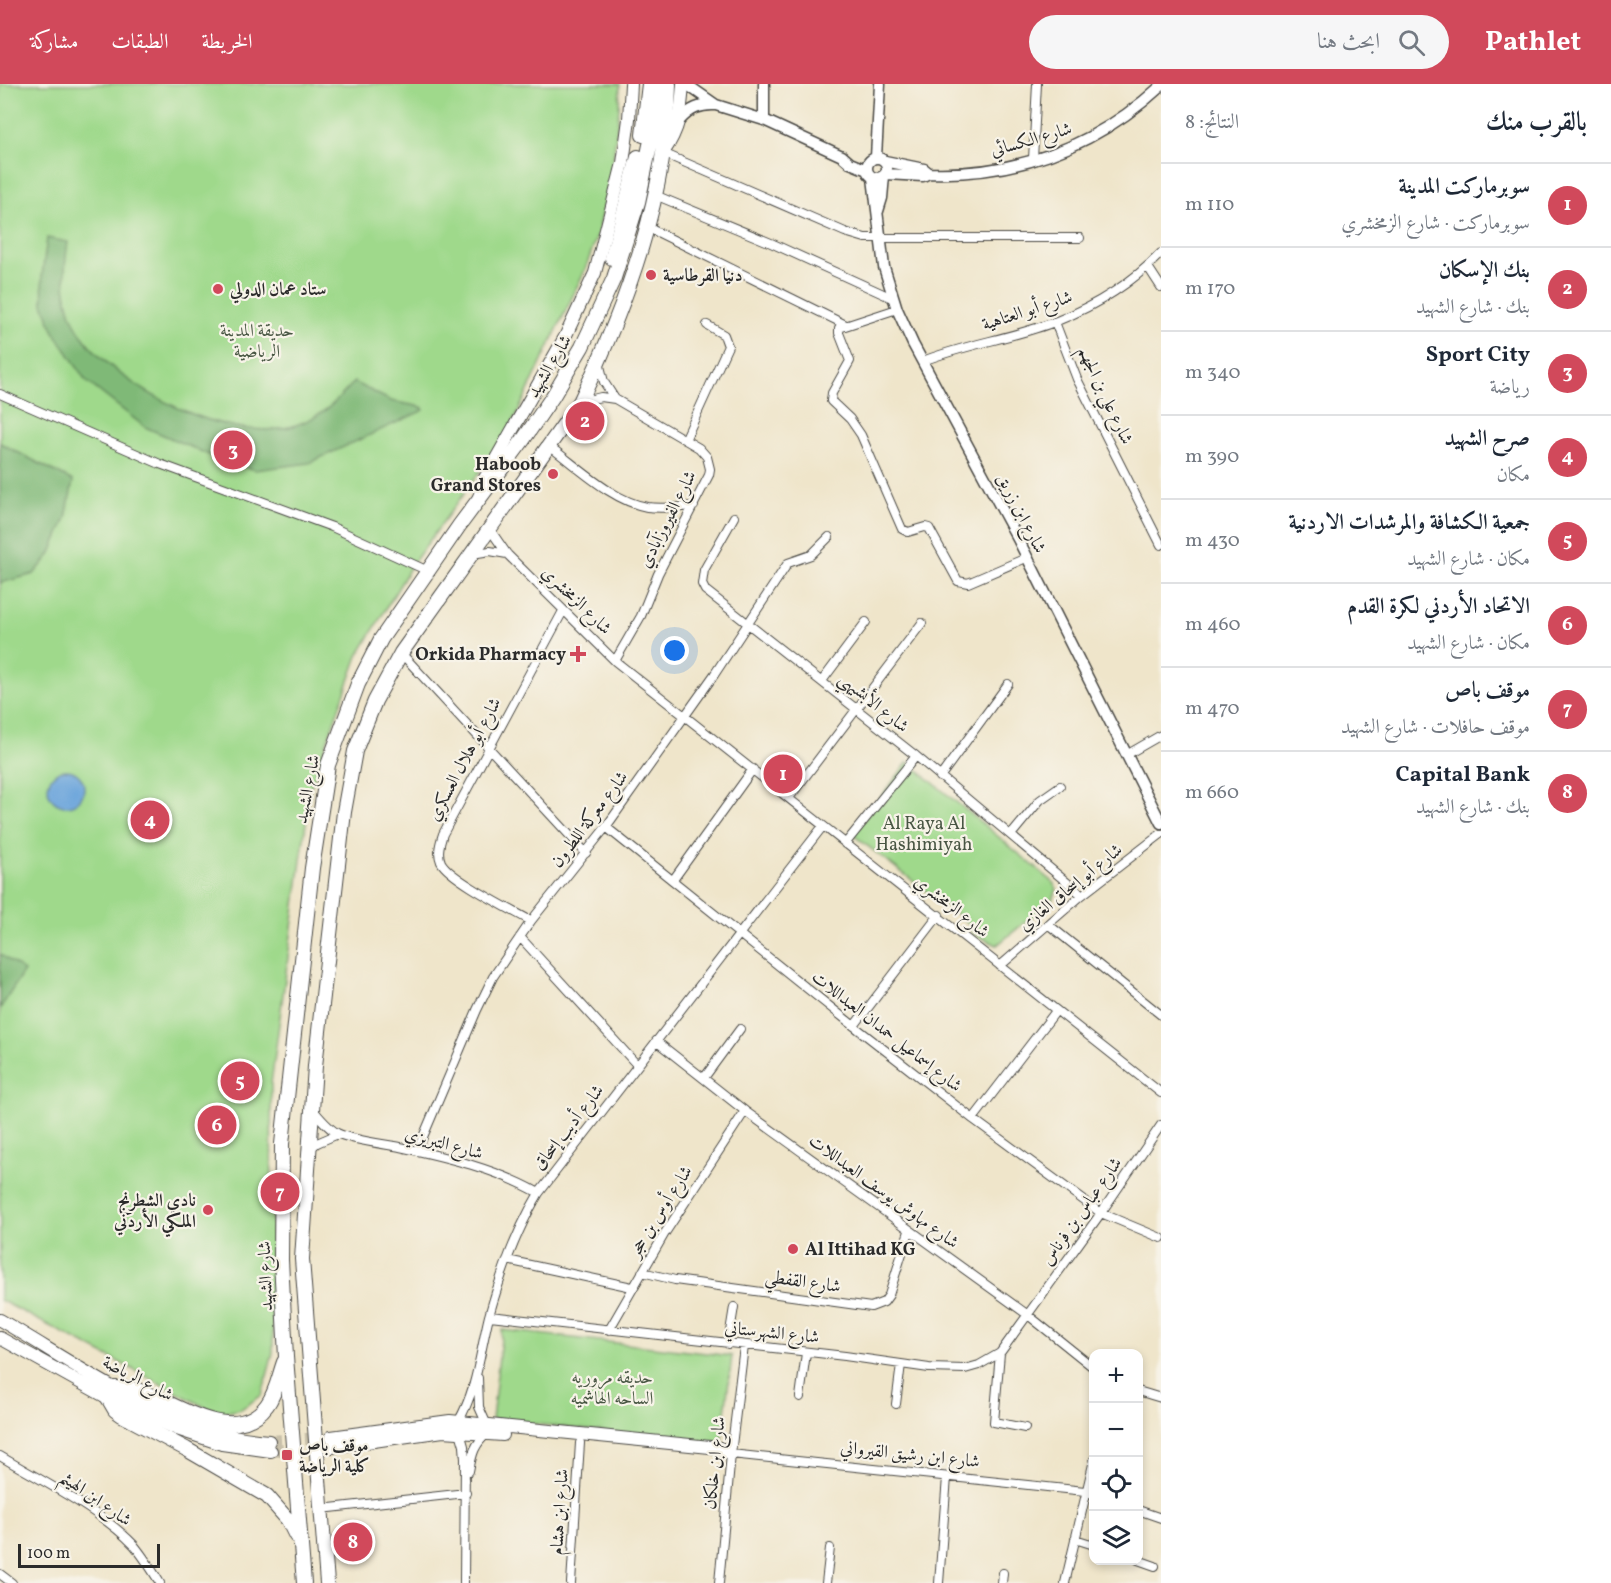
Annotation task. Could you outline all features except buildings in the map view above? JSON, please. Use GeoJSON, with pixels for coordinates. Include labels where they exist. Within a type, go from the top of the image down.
{"type":"FeatureCollection","features":[{"type":"Feature","properties":{"kind":"highway"},"geometry":{"type":"LineString","coordinates":[[597,314],[633,182],[645,125],[649,84]]}},
{"type":"Feature","properties":{"kind":"highway","name":"شارع الشهيد"},"geometry":{"type":"LineString","coordinates":[[304,1583],[286,1357],[281,1260],[282,1143],[312,868],[328,765],[369,660],[381,639],[553,396],[579,355],[614,278],[638,202],[657,112],[658,84]]}},
{"type":"Feature","properties":{"kind":"highway","name":"شارع الشهيد"},"geometry":{"type":"LineString","coordinates":[[327,1583],[302,1259],[311,1107],[344,812],[355,751],[375,701],[401,654],[580,402],[599,362],[626,295],[655,195],[669,109],[669,84]]}},
{"type":"Feature","properties":{"kind":"highway"},"geometry":{"type":"LineString","coordinates":[[286,1357],[267,1406],[253,1418],[235,1424],[217,1422],[143,1391],[112,1393],[115,1410],[122,1415],[235,1476],[278,1505],[288,1520],[300,1549]]}},
{"type":"Feature","properties":{"kind":"main road"},"geometry":{"type":"LineString","coordinates":[[477,503],[485,478],[565,337],[595,273],[623,163],[631,84]]}},
{"type":"Feature","properties":{"kind":"main road"},"geometry":{"type":"LineString","coordinates":[[663,153],[676,133],[680,120],[684,84]]}},
{"type":"Feature","properties":{"kind":"main road","name":"شارع الرياضة"},"geometry":{"type":"LineString","coordinates":[[0,1320],[112,1393]]}},
{"type":"Feature","properties":{"kind":"main road","name":"شارع الرياضة"},"geometry":{"type":"LineString","coordinates":[[0,1338],[199,1438],[222,1444],[270,1446]]}},
{"type":"Feature","properties":{"kind":"main road"},"geometry":{"type":"LineString","coordinates":[[332,1442],[444,1422],[459,1427],[487,1429]]}},
{"type":"Feature","properties":{"kind":"main road","name":"شارع ابن رشيق القيرواني"},"geometry":{"type":"LineString","coordinates":[[487,1429],[720,1448],[731,1454]]}},
{"type":"Feature","properties":{"kind":"main road","name":"شارع ابن رشيق القيرواني"},"geometry":{"type":"LineString","coordinates":[[487,1429],[580,1443],[731,1454]]}},
{"type":"Feature","properties":{"kind":"street","name":"شارع الكسائي"},"geometry":{"type":"LineString","coordinates":[[684,84],[716,105],[764,120],[842,156],[877,168],[923,176],[929,173],[975,171],[1068,149],[1102,131],[1161,86]]}},
{"type":"Feature","properties":{"kind":"street"},"geometry":{"type":"LineString","coordinates":[[764,84],[764,120]]}},
{"type":"Feature","properties":{"kind":"street","name":"شارع ابن زريق"},"geometry":{"type":"LineString","coordinates":[[880,84],[878,212],[880,240],[895,304],[1128,754],[1161,823]]}},
{"type":"Feature","properties":{"kind":"street"},"geometry":{"type":"LineString","coordinates":[[1033,159],[1037,84]]}},
{"type":"Feature","properties":{"kind":"street"},"geometry":{"type":"LineString","coordinates":[[680,120],[693,108],[707,104],[716,105]]}},
{"type":"Feature","properties":{"kind":"street"},"geometry":{"type":"LineString","coordinates":[[663,153],[845,232],[865,238],[880,240],[1080,238]]}},
{"type":"Feature","properties":{"kind":"street"},"geometry":{"type":"LineString","coordinates":[[655,195],[771,243],[895,304]]}},
{"type":"Feature","properties":{"kind":"street"},"geometry":{"type":"LineString","coordinates":[[646,227],[846,325]]}},
{"type":"Feature","properties":{"kind":"street","name":"شارع أبو العتاهية"},"geometry":{"type":"LineString","coordinates":[[923,361],[943,353],[1055,322],[1101,299],[1148,267],[1161,253]]}},
{"type":"Feature","properties":{"kind":"street"},"geometry":{"type":"LineString","coordinates":[[1148,267],[1161,287]]}},
{"type":"Feature","properties":{"kind":"street"},"geometry":{"type":"LineString","coordinates":[[895,304],[841,326],[838,330],[850,361],[832,393],[831,401],[850,419],[861,435],[902,529],[908,532],[929,528],[956,579],[961,583],[968,583],[1026,558]]}},
{"type":"Feature","properties":{"kind":"street","name":"شارع علي بن الجهم"},"geometry":{"type":"LineString","coordinates":[[1055,322],[1077,379],[1161,545]]}},
{"type":"Feature","properties":{"kind":"street"},"geometry":{"type":"LineString","coordinates":[[685,440],[728,346],[724,335],[706,325]]}},
{"type":"Feature","properties":{"kind":"street"},"geometry":{"type":"LineString","coordinates":[[599,362],[603,378],[615,399]]}},
{"type":"Feature","properties":{"kind":"street"},"geometry":{"type":"LineString","coordinates":[[0,394],[160,464],[332,527],[428,571]]}},
{"type":"Feature","properties":{"kind":"street"},"geometry":{"type":"LineString","coordinates":[[580,402],[598,398],[615,399]]}},
{"type":"Feature","properties":{"kind":"street","name":"شارع الفيروزآبادي"},"geometry":{"type":"LineString","coordinates":[[615,399],[704,452],[709,463],[709,475],[658,574],[641,616],[615,661]]}},
{"type":"Feature","properties":{"kind":"street"},"geometry":{"type":"LineString","coordinates":[[549,446],[623,499],[648,507],[694,506]]}},
{"type":"Feature","properties":{"kind":"street","name":"شارع الأبشيهي"},"geometry":{"type":"LineString","coordinates":[[734,517],[704,570],[702,584],[705,590],[916,756],[1082,896]]}},
{"type":"Feature","properties":{"kind":"street","name":"شارع الزمخشري"},"geometry":{"type":"LineString","coordinates":[[489,528],[507,554],[615,661],[845,844],[939,915],[1161,1093]]}},
{"type":"Feature","properties":{"kind":"street","name":"شارع معركة اللطرون"},"geometry":{"type":"LineString","coordinates":[[417,1151],[484,994],[531,921],[606,827],[749,625],[788,564],[811,555],[829,537]]}},
{"type":"Feature","properties":{"kind":"street"},"geometry":{"type":"LineString","coordinates":[[471,554],[490,550],[507,554]]}},
{"type":"Feature","properties":{"kind":"street","name":"شارع أبو هلال العسكري"},"geometry":{"type":"LineString","coordinates":[[531,921],[453,875],[442,863],[439,847],[443,834],[563,611]]}},
{"type":"Feature","properties":{"kind":"street"},"geometry":{"type":"LineString","coordinates":[[822,681],[866,622]]}},
{"type":"Feature","properties":{"kind":"street"},"geometry":{"type":"LineString","coordinates":[[789,798],[922,623]]}},
{"type":"Feature","properties":{"kind":"street"},"geometry":{"type":"LineString","coordinates":[[401,654],[586,853]]}},
{"type":"Feature","properties":{"kind":"street"},"geometry":{"type":"LineString","coordinates":[[940,777],[1008,684]]}},
{"type":"Feature","properties":{"kind":"street"},"geometry":{"type":"LineString","coordinates":[[1128,754],[1161,735]]}},
{"type":"Feature","properties":{"kind":"street"},"geometry":{"type":"LineString","coordinates":[[845,844],[916,756]]}},
{"type":"Feature","properties":{"kind":"street"},"geometry":{"type":"LineString","coordinates":[[673,880],[753,769]]}},
{"type":"Feature","properties":{"kind":"street"},"geometry":{"type":"LineString","coordinates":[[1011,835],[1040,800],[1060,786]]}},
{"type":"Feature","properties":{"kind":"street","name":"شارع أديب إسحاق"},"geometry":{"type":"LineString","coordinates":[[459,1427],[478,1369],[490,1316],[507,1260],[527,1213],[539,1193],[823,826]]}},
{"type":"Feature","properties":{"kind":"street","name":"شارع إسماعيل حمدان العبداللات"},"geometry":{"type":"LineString","coordinates":[[606,827],[854,1026],[973,1119],[1101,1214],[1161,1238]]}},
{"type":"Feature","properties":{"kind":"street","name":"شارع أبو إسحاق الغازي"},"geometry":{"type":"LineString","coordinates":[[1000,966],[1082,896],[1161,834]]}},
{"type":"Feature","properties":{"kind":"street"},"geometry":{"type":"LineString","coordinates":[[854,1026],[939,915]]}},
{"type":"Feature","properties":{"kind":"street"},"geometry":{"type":"LineString","coordinates":[[1049,925],[1161,1015]]}},
{"type":"Feature","properties":{"kind":"street"},"geometry":{"type":"LineString","coordinates":[[520,938],[637,1065]]}},
{"type":"Feature","properties":{"kind":"street"},"geometry":{"type":"LineString","coordinates":[[973,1119],[1056,1011]]}},
{"type":"Feature","properties":{"kind":"street"},"geometry":{"type":"LineString","coordinates":[[704,1078],[740,1029]]}},
{"type":"Feature","properties":{"kind":"street","name":"شارع مهاوش يوسف العبداللات"},"geometry":{"type":"LineString","coordinates":[[656,1041],[745,1112],[1028,1315],[1089,1364]]}},
{"type":"Feature","properties":{"kind":"street"},"geometry":{"type":"LineString","coordinates":[[308,1151],[317,1143],[338,1134],[311,1107]]}},
{"type":"Feature","properties":{"kind":"street","name":"شارع أوس بن حجر"},"geometry":{"type":"LineString","coordinates":[[609,1330],[632,1287],[691,1192],[745,1112]]}},
{"type":"Feature","properties":{"kind":"street","name":"شارع عباس بن فرناس"},"geometry":{"type":"LineString","coordinates":[[1028,1315],[1101,1214],[1161,1125]]}},
{"type":"Feature","properties":{"kind":"street","name":"شارع التبريزي"},"geometry":{"type":"LineString","coordinates":[[338,1134],[417,1151],[507,1177],[539,1193]]}},
{"type":"Feature","properties":{"kind":"street","name":"شارع القفطي"},"geometry":{"type":"LineString","coordinates":[[642,1272],[675,1280],[871,1307],[884,1302],[889,1295],[909,1231]]}},
{"type":"Feature","properties":{"kind":"street"},"geometry":{"type":"LineString","coordinates":[[507,1260],[632,1287]]}},
{"type":"Feature","properties":{"kind":"street"},"geometry":{"type":"LineString","coordinates":[[728,1344],[734,1307]]}},
{"type":"Feature","properties":{"kind":"street","name":"شارع الشهرستاني"},"geometry":{"type":"LineString","coordinates":[[490,1316],[901,1364],[965,1369],[979,1365],[1000,1353],[1028,1315]]}},
{"type":"Feature","properties":{"kind":"street","name":"شارع ابن خلكان"},"geometry":{"type":"LineString","coordinates":[[719,1583],[744,1346]]}},
{"type":"Feature","properties":{"kind":"street"},"geometry":{"type":"LineString","coordinates":[[800,1397],[807,1353]]}},
{"type":"Feature","properties":{"kind":"street"},"geometry":{"type":"LineString","coordinates":[[1000,1353],[994,1422],[998,1425],[1026,1428]]}},
{"type":"Feature","properties":{"kind":"street"},"geometry":{"type":"LineString","coordinates":[[896,1404],[901,1364]]}},
{"type":"Feature","properties":{"kind":"street","name":"شارع أديب إسحاق"},"geometry":{"type":"LineString","coordinates":[[478,1369],[479,1407],[487,1429]]}},
{"type":"Feature","properties":{"kind":"street"},"geometry":{"type":"LineString","coordinates":[[1143,1393],[1161,1398]]}},
{"type":"Feature","properties":{"kind":"street"},"geometry":{"type":"LineString","coordinates":[[459,1427],[464,1446],[466,1492],[464,1583]]}},
{"type":"Feature","properties":{"kind":"street"},"geometry":{"type":"LineString","coordinates":[[466,1492],[474,1448],[487,1429]]}},
{"type":"Feature","properties":{"kind":"street","name":"شارع ابن هشام"},"geometry":{"type":"LineString","coordinates":[[571,1583],[580,1443]]}},
{"type":"Feature","properties":{"kind":"street","name":"شارع ابن رشيق القيرواني"},"geometry":{"type":"LineString","coordinates":[[731,1454],[1089,1492]]}},
{"type":"Feature","properties":{"kind":"street","name":"شارع ابن الهيثم"},"geometry":{"type":"LineString","coordinates":[[0,1456],[85,1508],[116,1530],[133,1545],[160,1583]]}},
{"type":"Feature","properties":{"kind":"street"},"geometry":{"type":"LineString","coordinates":[[939,1583],[947,1477]]}},
{"type":"Feature","properties":{"kind":"street"},"geometry":{"type":"LineString","coordinates":[[321,1509],[466,1492]]}},
{"type":"Feature","properties":{"kind":"street"},"geometry":{"type":"LineString","coordinates":[[1065,1583],[1089,1492]]}},
{"type":"Feature","properties":{"kind":"street"},"geometry":{"type":"LineString","coordinates":[[1141,1511],[1161,1518]]}},
{"type":"Feature","properties":{"kind":"street"},"geometry":{"type":"LineString","coordinates":[[1075,1539],[1089,1543]]}},
{"type":"Feature","properties":{"kind":"street"},"geometry":{"type":"LineString","coordinates":[[826,1583],[830,1548]]}},
{"type":"Feature","properties":{"kind":"street"},"geometry":{"type":"LineString","coordinates":[[1143,1562],[1155,1566]]}},
{"type":"Feature","properties":{"kind":"street"},"geometry":{"type":"LineString","coordinates":[[0,1574],[12,1583]]}},
{"type":"Feature","properties":{"kind":"green space","name":"حديقة المدينة الرياضية"},"geometry":{"type":"Polygon","coordinates":[[[0,84],[620,84],[612,170],[598,233],[585,270],[508,433],[411,566],[358,656],[311,786],[271,1084],[273,1353],[262,1395],[241,1409],[218,1414],[0,1300],[0,84]]]}},
{"type":"Feature","properties":{"kind":"green space"},"geometry":{"type":"Polygon","coordinates":[[[47,238],[68,242],[65,266],[67,301],[81,334],[98,354],[121,374],[178,408],[209,420],[240,428],[270,430],[296,425],[321,413],[354,382],[391,401],[422,407],[424,410],[309,463],[255,470],[223,461],[145,427],[86,381],[53,330],[43,304],[42,276],[47,238]]]}},
{"type":"Feature","properties":{"kind":"green space"},"geometry":{"type":"Polygon","coordinates":[[[0,443],[73,481],[66,518],[50,555],[34,574],[0,583],[0,443]]]}},
{"type":"Feature","properties":{"kind":"green space","name":"Al Raya Al Hashimiyah"},"geometry":{"type":"Polygon","coordinates":[[[908,762],[1052,881],[1057,889],[1049,903],[997,945],[972,933],[972,926],[852,834],[908,762]]]}},
{"type":"Feature","properties":{"kind":"green space"},"geometry":{"type":"Polygon","coordinates":[[[0,954],[24,971],[0,1009],[0,954]]]}},
{"type":"Feature","properties":{"kind":"green space","name":"حديقه مروريه الساحه الهاشميه"},"geometry":{"type":"Polygon","coordinates":[[[502,1330],[732,1356],[721,1445],[492,1419],[502,1330]]]}},
{"type":"Feature","properties":{"kind":"water"},"geometry":{"type":"Polygon","coordinates":[[[66,770],[79,775],[84,788],[79,801],[66,806],[53,801],[48,788],[53,775],[66,770]]]}},
{"type":"Feature","properties":{"kind":"tunnel"},"geometry":{"type":"LineString","coordinates":[[269,1441],[324,1438]]}},
{"type":"Feature","properties":{"kind":"tunnel"},"geometry":{"type":"LineString","coordinates":[[271,1451],[332,1447]]}},
{"type":"Feature","properties":{"kind":"place","name":"دنيا القرطاسية"},"geometry":{"type":"Point","coordinates":[651,275]}},
{"type":"Feature","properties":{"kind":"place","name":"ستاد عمان الدولي"},"geometry":{"type":"Point","coordinates":[218,289]}},
{"type":"Feature","properties":{"kind":"place","name":"بنك الإسكان"},"geometry":{"type":"Point","coordinates":[585,421]}},
{"type":"Feature","properties":{"kind":"place","name":"Sport City"},"geometry":{"type":"Point","coordinates":[233,450]}},
{"type":"Feature","properties":{"kind":"place","name":"Haboob Grand Stores"},"geometry":{"type":"Point","coordinates":[553,474]}},
{"type":"Feature","properties":{"kind":"place","name":"Orkida Pharmacy"},"geometry":{"type":"Point","coordinates":[578,654]}},
{"type":"Feature","properties":{"kind":"place","name":"سوبرماركت المدينة"},"geometry":{"type":"Point","coordinates":[783,774]}},
{"type":"Feature","properties":{"kind":"place","name":"صرح الشهيد"},"geometry":{"type":"Point","coordinates":[150,820]}},
{"type":"Feature","properties":{"kind":"place","name":"جمعية الكشافة والمرشدات الاردنية"},"geometry":{"type":"Point","coordinates":[240,1081]}},
{"type":"Feature","properties":{"kind":"place","name":"الاتحاد الأردني لكرة القدم"},"geometry":{"type":"Point","coordinates":[217,1125]}},
{"type":"Feature","properties":{"kind":"place","name":"موقف باص"},"geometry":{"type":"Point","coordinates":[280,1192]}},
{"type":"Feature","properties":{"kind":"place","name":"نادي الشطرنج الملكي الأردني"},"geometry":{"type":"Point","coordinates":[208,1210]}},
{"type":"Feature","properties":{"kind":"place","name":"Al Ittihad KG"},"geometry":{"type":"Point","coordinates":[793,1249]}},
{"type":"Feature","properties":{"kind":"place","name":"موقف باص كلية الرياضة"},"geometry":{"type":"Point","coordinates":[287,1455]}},
{"type":"Feature","properties":{"kind":"place","name":"Capital Bank"},"geometry":{"type":"Point","coordinates":[353,1542]}}]}
